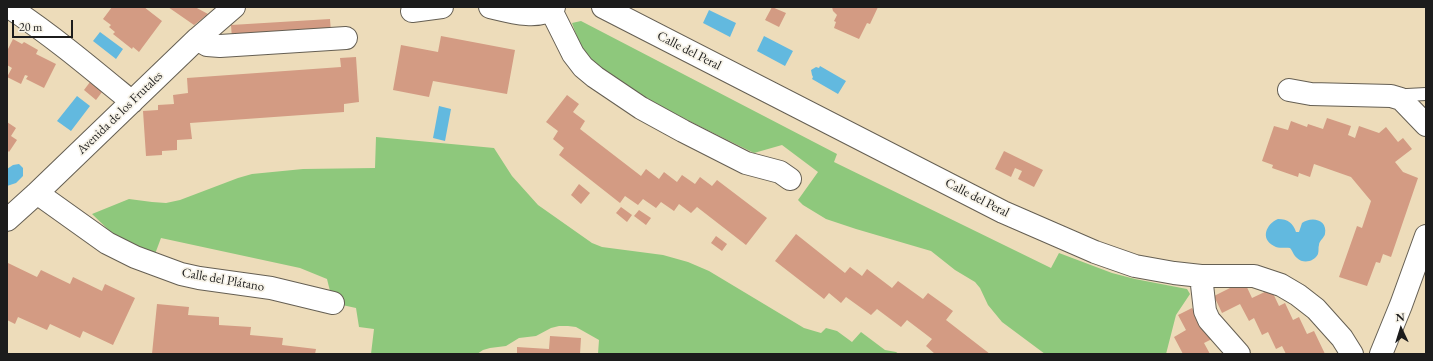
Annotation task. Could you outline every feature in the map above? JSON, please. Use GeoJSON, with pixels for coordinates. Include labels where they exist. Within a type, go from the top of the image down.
{"type":"FeatureCollection","features":[{"type":"Feature","properties":{"kind":"street"},"geometry":{"type":"LineString","coordinates":[[9,7],[42,29],[72,52],[132,102]]}},
{"type":"Feature","properties":{"kind":"street","name":"Avenida de los Frutales"},"geometry":{"type":"LineString","coordinates":[[7,220],[197,39],[234,7]]}},
{"type":"Feature","properties":{"kind":"street"},"geometry":{"type":"LineString","coordinates":[[412,11],[442,7]]}},
{"type":"Feature","properties":{"kind":"street"},"geometry":{"type":"LineString","coordinates":[[490,7],[516,13],[536,14],[544,13],[553,8],[573,54],[595,77],[640,108],[683,131],[746,163],[780,172],[790,179]]}},
{"type":"Feature","properties":{"kind":"street","name":"Calle del Peral"},"geometry":{"type":"LineString","coordinates":[[603,7],[1003,212],[1095,252],[1135,266],[1174,273],[1201,276],[1254,276],[1280,285],[1298,295],[1316,309],[1342,338],[1352,354]]}},
{"type":"Feature","properties":{"kind":"street"},"geometry":{"type":"LineString","coordinates":[[197,39],[207,45],[220,46],[346,38]]}},
{"type":"Feature","properties":{"kind":"street"},"geometry":{"type":"LineString","coordinates":[[1289,90],[1311,94],[1391,96],[1401,99],[1426,125]]}},
{"type":"Feature","properties":{"kind":"street","name":"Calle del Plátano"},"geometry":{"type":"LineString","coordinates":[[37,193],[107,243],[135,257],[180,274],[271,288],[333,303]]}},
{"type":"Feature","properties":{"kind":"street"},"geometry":{"type":"LineString","coordinates":[[1381,354],[1401,305],[1426,236]]}},
{"type":"Feature","properties":{"kind":"street"},"geometry":{"type":"LineString","coordinates":[[1201,276],[1205,311],[1209,320],[1238,354]]}},
{"type":"Feature","properties":{"kind":"lane"},"geometry":{"type":"LineString","coordinates":[[1401,99],[1407,95],[1426,94]]}},
{"type":"Feature","properties":{"kind":"green space"},"geometry":{"type":"Polygon","coordinates":[[[581,21],[837,154],[834,162],[1051,268],[1059,253],[1112,273],[1187,289],[1190,294],[1176,315],[1166,354],[1045,354],[1002,322],[988,305],[980,288],[975,282],[955,270],[931,251],[826,219],[803,205],[798,200],[818,172],[782,145],[754,153],[658,104],[608,74],[588,56],[580,44],[572,23],[581,21]]]}},
{"type":"Feature","properties":{"kind":"green space"},"geometry":{"type":"Polygon","coordinates":[[[376,137],[494,148],[512,176],[538,205],[592,243],[602,247],[663,255],[688,262],[709,271],[804,328],[821,333],[826,328],[837,331],[852,342],[861,332],[885,350],[899,354],[598,354],[599,340],[576,327],[559,326],[551,328],[536,336],[519,338],[506,346],[490,348],[477,354],[371,354],[374,329],[359,327],[356,308],[333,303],[327,279],[300,268],[161,238],[155,254],[118,239],[92,214],[129,199],[166,203],[180,200],[252,174],[303,169],[375,168],[376,137]]]}},
{"type":"Feature","properties":{"kind":"water"},"geometry":{"type":"Polygon","coordinates":[[[709,10],[736,23],[730,37],[703,23],[709,10]]]}},
{"type":"Feature","properties":{"kind":"water"},"geometry":{"type":"Polygon","coordinates":[[[100,32],[123,49],[116,59],[93,41],[100,32]]]}},
{"type":"Feature","properties":{"kind":"water"},"geometry":{"type":"Polygon","coordinates":[[[764,36],[793,51],[785,66],[757,51],[764,36]]]}},
{"type":"Feature","properties":{"kind":"water"},"geometry":{"type":"Polygon","coordinates":[[[820,66],[846,81],[838,94],[812,79],[813,77],[811,70],[816,67],[819,68],[820,66]]]}},
{"type":"Feature","properties":{"kind":"water"},"geometry":{"type":"Polygon","coordinates":[[[77,96],[90,106],[71,131],[57,121],[77,96]]]}},
{"type":"Feature","properties":{"kind":"water"},"geometry":{"type":"Polygon","coordinates":[[[439,106],[451,109],[445,141],[433,138],[439,106]]]}},
{"type":"Feature","properties":{"kind":"water"},"geometry":{"type":"Polygon","coordinates":[[[19,164],[23,168],[23,176],[16,183],[7,186],[7,169],[13,165],[19,164]]]}},
{"type":"Feature","properties":{"kind":"water"},"geometry":{"type":"Polygon","coordinates":[[[1278,219],[1290,222],[1296,232],[1299,232],[1302,223],[1314,219],[1318,220],[1324,225],[1325,234],[1319,244],[1318,254],[1314,259],[1308,261],[1299,260],[1290,248],[1274,246],[1267,240],[1266,232],[1270,224],[1278,219]]]}},
{"type":"Feature","properties":{"kind":"building"},"geometry":{"type":"Polygon","coordinates":[[[112,7],[144,7],[162,21],[139,52],[133,47],[132,49],[113,34],[115,32],[109,27],[111,25],[103,19],[112,7]]]}},
{"type":"Feature","properties":{"kind":"building"},"geometry":{"type":"Polygon","coordinates":[[[168,7],[195,7],[208,14],[194,25],[168,7]]]}},
{"type":"Feature","properties":{"kind":"building"},"geometry":{"type":"Polygon","coordinates":[[[772,7],[786,13],[779,27],[765,20],[772,7]]]}},
{"type":"Feature","properties":{"kind":"building"},"geometry":{"type":"Polygon","coordinates":[[[832,7],[878,7],[870,24],[867,23],[859,39],[834,28],[836,22],[834,21],[837,15],[833,11],[832,7]]]}},
{"type":"Feature","properties":{"kind":"building"},"geometry":{"type":"Polygon","coordinates":[[[330,19],[331,32],[232,39],[231,25],[330,19]]]}},
{"type":"Feature","properties":{"kind":"building"},"geometry":{"type":"Polygon","coordinates":[[[441,36],[515,50],[507,94],[433,81],[429,97],[393,90],[401,45],[438,52],[441,36]]]}},
{"type":"Feature","properties":{"kind":"building"},"geometry":{"type":"Polygon","coordinates":[[[13,39],[22,44],[24,42],[38,50],[36,54],[56,64],[44,88],[26,79],[28,76],[25,75],[21,84],[7,77],[12,68],[7,65],[7,51],[13,39]]]}},
{"type":"Feature","properties":{"kind":"building"},"geometry":{"type":"Polygon","coordinates":[[[356,57],[359,102],[344,104],[344,112],[190,123],[192,139],[177,140],[177,150],[162,151],[162,155],[146,156],[143,111],[158,110],[158,105],[174,104],[173,95],[188,93],[187,78],[341,67],[340,58],[356,57]]]}},
{"type":"Feature","properties":{"kind":"building"},"geometry":{"type":"Polygon","coordinates":[[[90,82],[102,92],[96,100],[84,90],[90,82]]]}},
{"type":"Feature","properties":{"kind":"building"},"geometry":{"type":"Polygon","coordinates":[[[567,95],[579,104],[573,112],[585,121],[580,129],[641,176],[646,169],[659,179],[664,172],[677,182],[682,175],[695,184],[700,177],[712,186],[717,180],[767,218],[746,245],[697,207],[691,213],[679,204],[674,211],[661,202],[656,208],[643,199],[638,205],[625,196],[620,203],[559,155],[564,148],[553,139],[558,131],[546,122],[567,95]]]}},
{"type":"Feature","properties":{"kind":"building"},"geometry":{"type":"Polygon","coordinates":[[[1327,118],[1351,126],[1348,135],[1355,138],[1359,126],[1379,133],[1386,127],[1398,142],[1403,138],[1412,149],[1395,162],[1403,172],[1418,178],[1391,257],[1383,254],[1380,263],[1376,262],[1367,286],[1339,277],[1357,226],[1362,228],[1371,201],[1351,177],[1314,164],[1310,177],[1299,173],[1298,177],[1272,168],[1273,165],[1262,161],[1274,126],[1288,130],[1291,121],[1307,127],[1308,124],[1323,129],[1327,118]]]}},
{"type":"Feature","properties":{"kind":"building"},"geometry":{"type":"Polygon","coordinates":[[[7,122],[16,128],[11,136],[17,140],[9,152],[7,150],[7,122]]]}},
{"type":"Feature","properties":{"kind":"building"},"geometry":{"type":"Polygon","coordinates":[[[1004,151],[1043,170],[1034,187],[1018,179],[1022,171],[1015,168],[1011,177],[995,169],[1004,151]]]}},
{"type":"Feature","properties":{"kind":"building"},"geometry":{"type":"Polygon","coordinates":[[[579,184],[590,193],[581,204],[571,195],[579,184]]]}},
{"type":"Feature","properties":{"kind":"building"},"geometry":{"type":"Polygon","coordinates":[[[621,207],[632,215],[627,222],[616,213],[621,207]]]}},
{"type":"Feature","properties":{"kind":"building"},"geometry":{"type":"Polygon","coordinates":[[[639,210],[651,218],[646,225],[634,216],[639,210]]]}},
{"type":"Feature","properties":{"kind":"building"},"geometry":{"type":"Polygon","coordinates":[[[796,234],[845,273],[850,267],[862,276],[867,269],[892,288],[898,281],[923,299],[928,293],[953,311],[946,320],[990,354],[935,354],[926,346],[932,339],[907,320],[901,327],[877,309],[871,315],[846,297],[841,303],[829,293],[824,299],[775,261],[796,234]]]}},
{"type":"Feature","properties":{"kind":"building"},"geometry":{"type":"Polygon","coordinates":[[[716,236],[727,244],[722,251],[711,243],[716,236]]]}},
{"type":"Feature","properties":{"kind":"building"},"geometry":{"type":"Polygon","coordinates":[[[8,263],[37,277],[41,270],[70,284],[73,277],[102,291],[105,284],[135,298],[113,345],[83,331],[80,338],[50,324],[47,330],[18,317],[15,324],[7,320],[8,263]]]}},
{"type":"Feature","properties":{"kind":"building"},"geometry":{"type":"Polygon","coordinates":[[[1244,281],[1252,298],[1271,289],[1279,306],[1285,303],[1293,320],[1299,317],[1307,334],[1314,331],[1325,354],[1286,354],[1282,346],[1276,349],[1268,332],[1262,335],[1254,318],[1249,321],[1240,304],[1222,313],[1214,296],[1244,281]]]}},
{"type":"Feature","properties":{"kind":"building"},"geometry":{"type":"Polygon","coordinates":[[[157,304],[189,307],[188,315],[219,317],[219,325],[251,327],[250,335],[283,338],[282,345],[316,349],[315,354],[152,354],[157,304]]]}},
{"type":"Feature","properties":{"kind":"building"},"geometry":{"type":"Polygon","coordinates":[[[1192,308],[1200,323],[1214,338],[1204,343],[1210,354],[1183,354],[1174,337],[1186,330],[1178,315],[1192,308]]]}},
{"type":"Feature","properties":{"kind":"building"},"geometry":{"type":"Polygon","coordinates":[[[550,336],[581,338],[580,354],[517,354],[517,347],[549,349],[550,336]]]}}]}
